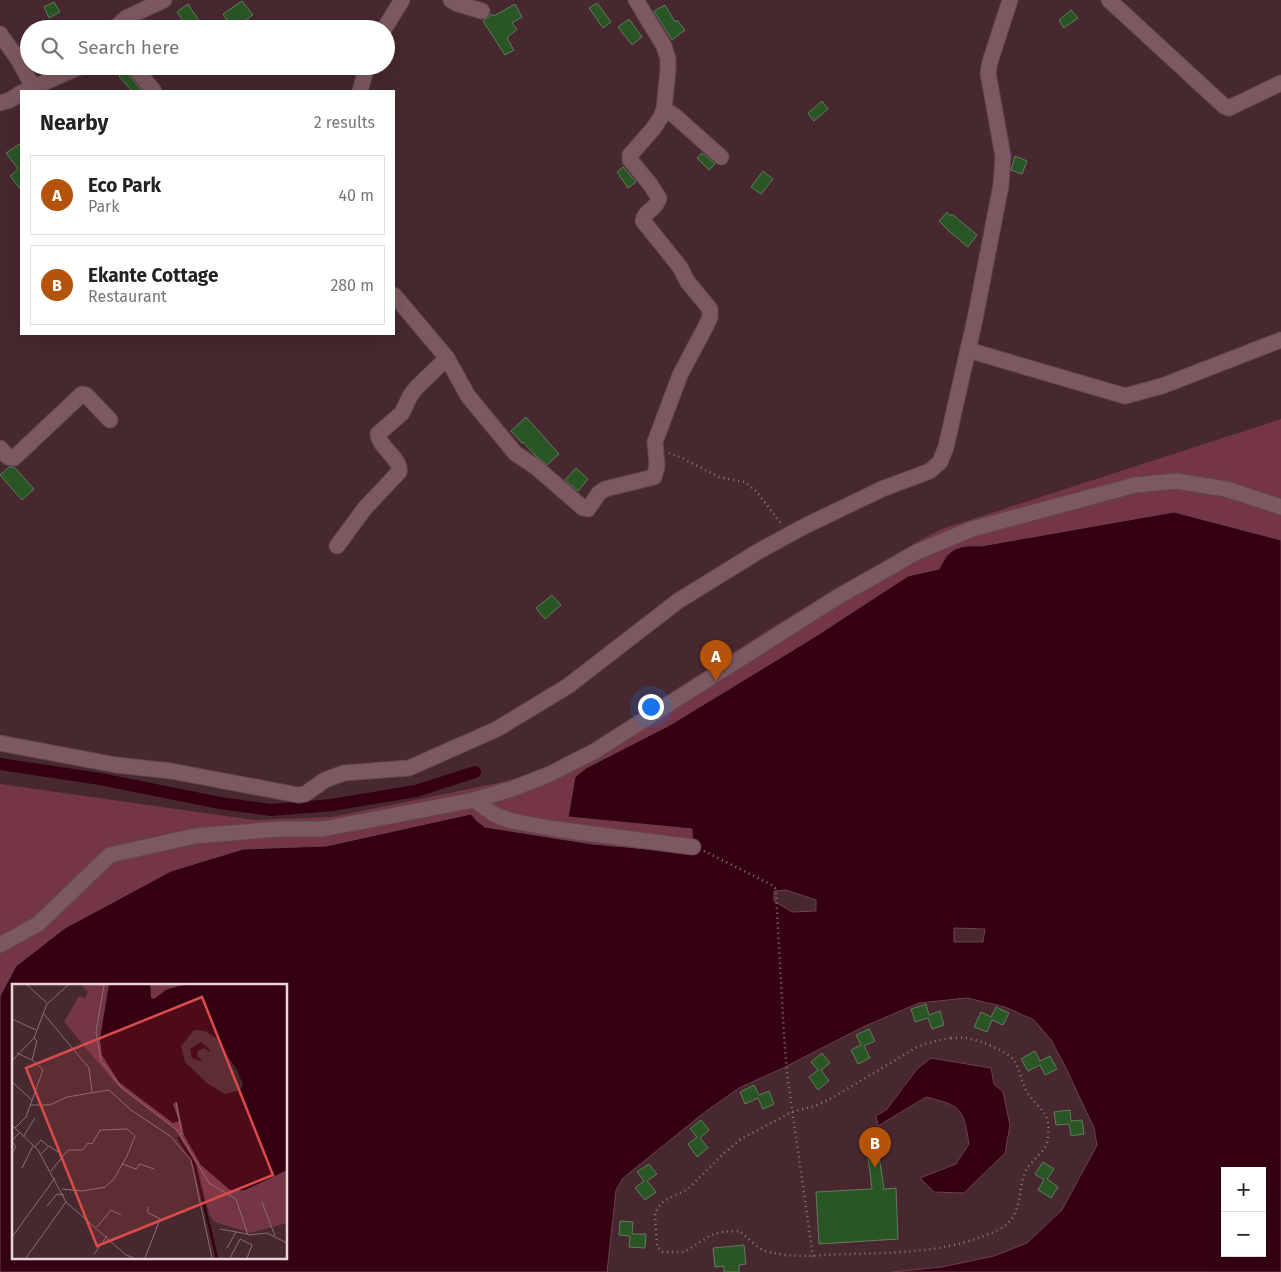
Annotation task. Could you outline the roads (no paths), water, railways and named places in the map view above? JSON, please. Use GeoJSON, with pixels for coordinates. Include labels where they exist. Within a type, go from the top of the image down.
{"type":"FeatureCollection","features":[{"type":"Feature","properties":{"kind":"street"},"geometry":{"type":"LineString","coordinates":[[124,20],[164,0]]}},
{"type":"Feature","properties":{"kind":"street"},"geometry":{"type":"LineString","coordinates":[[390,20],[402,0]]}},
{"type":"Feature","properties":{"kind":"street"},"geometry":{"type":"LineString","coordinates":[[451,0],[482,11]]}},
{"type":"Feature","properties":{"kind":"street"},"geometry":{"type":"LineString","coordinates":[[395,296],[447,358],[468,396],[515,453],[537,468],[585,509],[590,507],[599,493],[605,489],[654,477],[657,466],[655,442],[680,375],[710,317],[710,309],[687,281],[680,267],[643,221],[645,215],[657,205],[659,198],[630,160],[633,151],[653,129],[664,109],[668,59],[664,46],[636,0]]}},
{"type":"Feature","properties":{"kind":"street"},"geometry":{"type":"LineString","coordinates":[[0,743],[116,765],[171,771],[298,795],[305,794],[325,780],[344,773],[409,768],[497,729],[557,694],[678,601],[759,551],[789,534],[882,489],[930,471],[940,462],[946,447],[968,350],[1001,185],[1003,156],[988,73],[1010,0]]}},
{"type":"Feature","properties":{"kind":"street"},"geometry":{"type":"LineString","coordinates":[[1109,0],[1229,108],[1281,83]]}},
{"type":"Feature","properties":{"kind":"street"},"geometry":{"type":"LineString","coordinates":[[0,34],[18,59],[20,67]]}},
{"type":"Feature","properties":{"kind":"street"},"geometry":{"type":"LineString","coordinates":[[22,75],[26,90],[61,75]]}},
{"type":"Feature","properties":{"kind":"street"},"geometry":{"type":"LineString","coordinates":[[141,75],[153,90]]}},
{"type":"Feature","properties":{"kind":"street"},"geometry":{"type":"LineString","coordinates":[[360,90],[364,75]]}},
{"type":"Feature","properties":{"kind":"street"},"geometry":{"type":"LineString","coordinates":[[0,102],[10,100],[20,94]]}},
{"type":"Feature","properties":{"kind":"street"},"geometry":{"type":"LineString","coordinates":[[664,109],[675,116],[721,157]]}},
{"type":"Feature","properties":{"kind":"street"},"geometry":{"type":"LineString","coordinates":[[968,350],[1125,396],[1162,386],[1281,340]]}},
{"type":"Feature","properties":{"kind":"street"},"geometry":{"type":"LineString","coordinates":[[337,546],[365,508],[399,472],[399,465],[379,440],[378,434],[402,414],[414,391],[447,358]]}},
{"type":"Feature","properties":{"kind":"street"},"geometry":{"type":"LineString","coordinates":[[0,448],[6,463],[14,458],[82,394],[86,395],[110,420]]}},
{"type":"Feature","properties":{"kind":"street"},"geometry":{"type":"LineString","coordinates":[[0,945],[38,924],[110,855],[195,836],[278,829],[323,830],[474,800],[512,789],[550,774],[595,751],[836,598],[918,552],[972,529],[1135,485],[1176,481],[1226,488],[1281,507]]}},
{"type":"Feature","properties":{"kind":"street"},"geometry":{"type":"LineString","coordinates":[[474,800],[495,815],[512,821],[693,847]]}},
{"type":"Feature","properties":{"kind":"waterway"},"geometry":{"type":"LineString","coordinates":[[0,764],[100,779],[220,803],[271,810],[332,805],[416,791],[475,772]]}},
{"type":"Feature","properties":{"kind":"place","name":"Eco Park"},"geometry":{"type":"Point","coordinates":[716,681]}},
{"type":"Feature","properties":{"kind":"place","name":"Ekante Cottage"},"geometry":{"type":"Point","coordinates":[875,1168]}}]}
